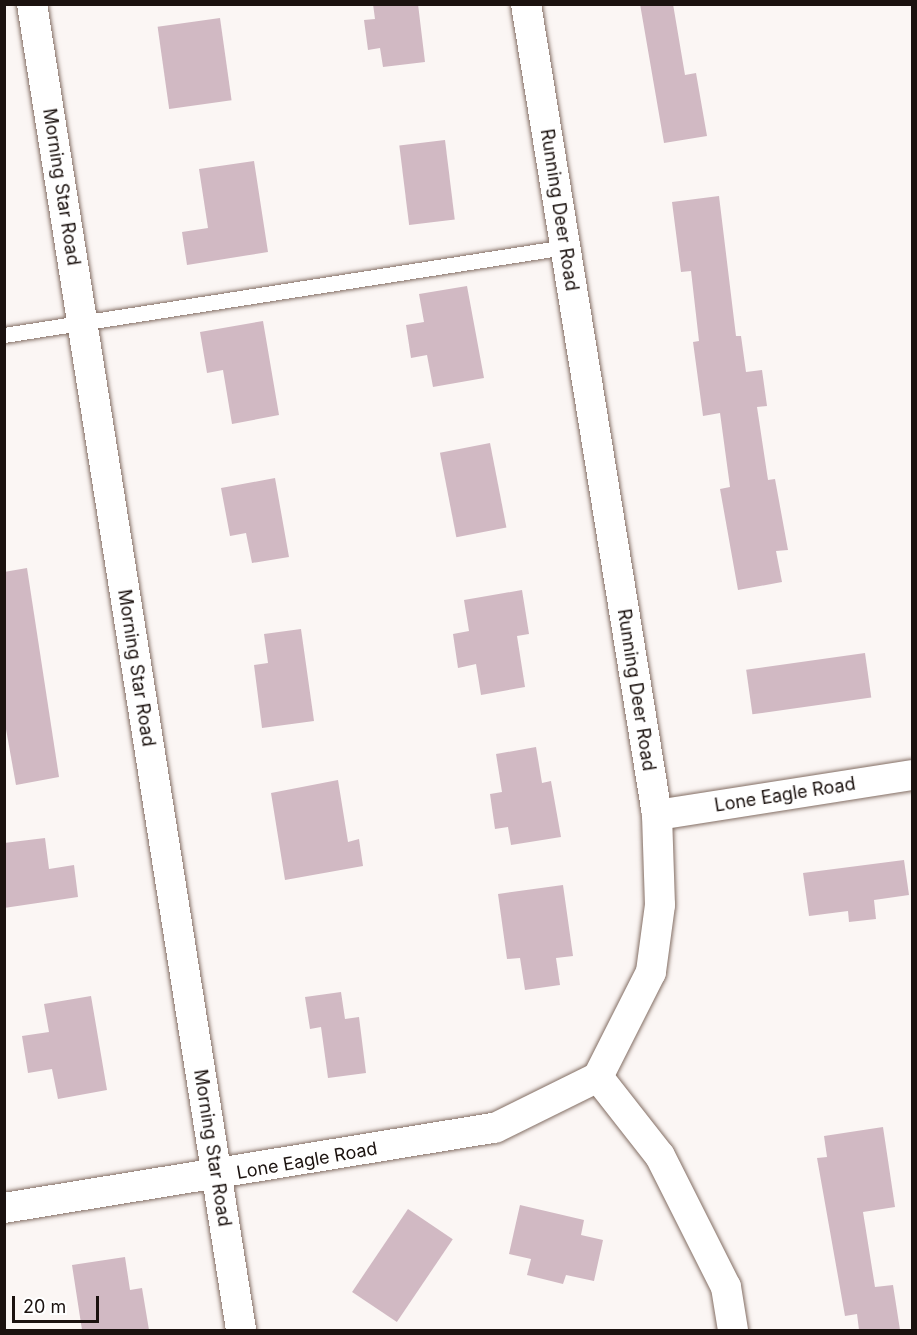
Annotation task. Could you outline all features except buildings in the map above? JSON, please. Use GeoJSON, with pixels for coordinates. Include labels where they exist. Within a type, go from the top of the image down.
{"type":"FeatureCollection","features":[{"type":"Feature","properties":{"kind":"street","name":"Morning Star Road"},"geometry":{"type":"LineString","coordinates":[[32,4],[241,1330]]}},
{"type":"Feature","properties":{"kind":"street","name":"Running Deer Road"},"geometry":{"type":"LineString","coordinates":[[526,4],[657,815],[660,905],[651,972],[598,1077]]}},
{"type":"Feature","properties":{"kind":"street","name":"Lone Eagle Road"},"geometry":{"type":"LineString","coordinates":[[657,815],[912,775]]}},
{"type":"Feature","properties":{"kind":"street","name":"Lone Eagle Road"},"geometry":{"type":"LineString","coordinates":[[4,1208],[216,1177],[495,1128],[598,1077]]}},
{"type":"Feature","properties":{"kind":"street"},"geometry":{"type":"LineString","coordinates":[[598,1077],[660,1156],[726,1287],[733,1330]]}},
{"type":"Feature","properties":{"kind":"lane"},"geometry":{"type":"LineString","coordinates":[[4,335],[565,247]]}}]}
